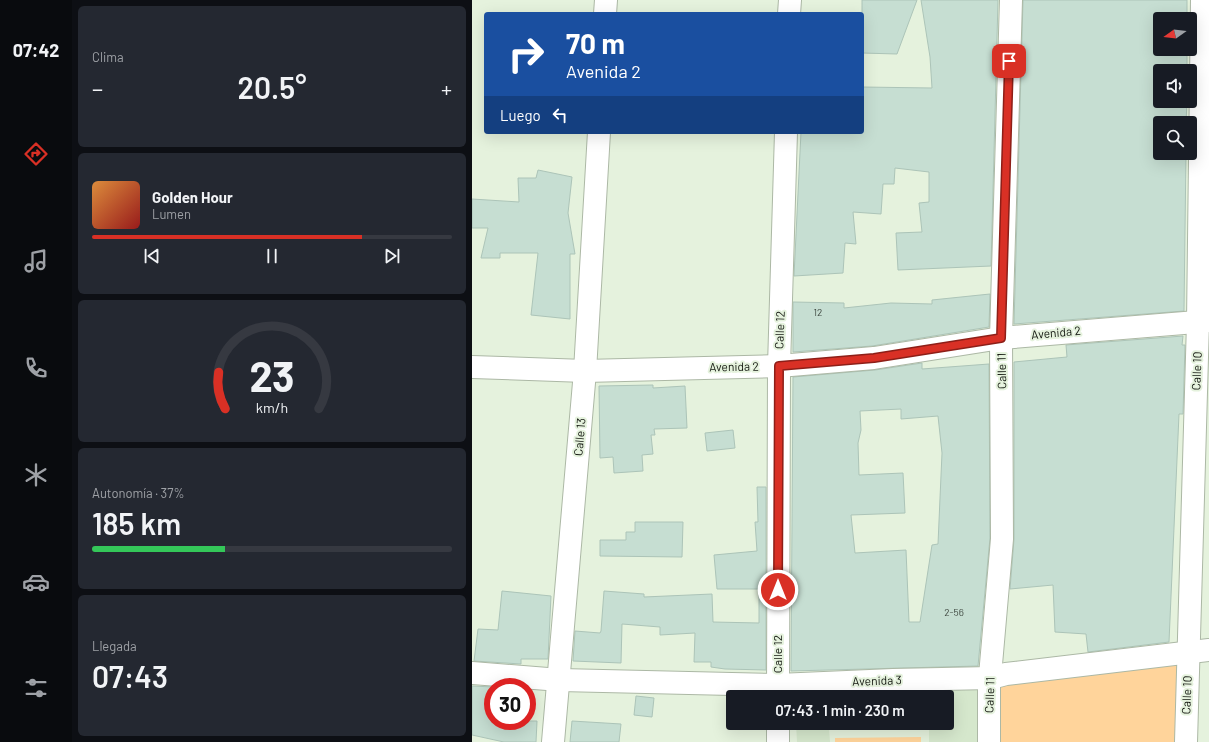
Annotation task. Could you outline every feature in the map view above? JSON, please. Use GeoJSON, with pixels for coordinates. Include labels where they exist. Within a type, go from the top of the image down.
{"type":"FeatureCollection","features":[{"type":"Feature","properties":{"kind":"street"},"geometry":{"type":"LineString","coordinates":[[605,12],[606,0]]}},
{"type":"Feature","properties":{"kind":"street"},"geometry":{"type":"LineString","coordinates":[[789,12],[790,0]]}},
{"type":"Feature","properties":{"kind":"street","name":"Calle 11"},"geometry":{"type":"LineString","coordinates":[[989,742],[991,678],[1002,539],[1001,338],[1011,0]]}},
{"type":"Feature","properties":{"kind":"street","name":"Calle 10"},"geometry":{"type":"LineString","coordinates":[[1186,742],[1199,652],[1204,321],[1202,0]]}},
{"type":"Feature","properties":{"kind":"street","name":"Calle 13"},"geometry":{"type":"LineString","coordinates":[[553,742],[560,680],[586,371],[599,134]]}},
{"type":"Feature","properties":{"kind":"street","name":"Calle 12"},"geometry":{"type":"LineString","coordinates":[[778,690],[779,366],[786,134]]}},
{"type":"Feature","properties":{"kind":"street","name":"Avenida 2"},"geometry":{"type":"LineString","coordinates":[[472,367],[586,371],[779,366],[874,358],[1001,338],[1204,321]]}},
{"type":"Feature","properties":{"kind":"street","name":"Avenida 3"},"geometry":{"type":"LineString","coordinates":[[788,690],[893,680],[991,678],[1006,674],[1199,652]]}},
{"type":"Feature","properties":{"kind":"street","name":"Avenida 3"},"geometry":{"type":"LineString","coordinates":[[472,673],[560,680],[758,690]]}},
{"type":"Feature","properties":{"kind":"street"},"geometry":{"type":"LineString","coordinates":[[778,730],[778,742]]}},
{"type":"Feature","properties":{"kind":"shaded area"},"geometry":{"type":"Polygon","coordinates":[[[1179,661],[1177,742],[989,742],[989,687],[1179,661]]]}},
{"type":"Feature","properties":{"kind":"shaded area"},"geometry":{"type":"Polygon","coordinates":[[[989,687],[989,742],[929,742],[929,730],[954,730],[954,690],[844,690],[989,687]]]}},
{"type":"Feature","properties":{"kind":"shaded area"},"geometry":{"type":"Polygon","coordinates":[[[796,730],[829,730],[830,742],[797,742],[796,730]]]}},
{"type":"Feature","properties":{"kind":"shaded area"},"geometry":{"type":"Polygon","coordinates":[[[921,737],[921,742],[835,742],[835,738],[921,737]]]}},
{"type":"Feature","properties":{"kind":"building"},"geometry":{"type":"Polygon","coordinates":[[[862,0],[917,0],[897,54],[864,53],[864,12],[862,12],[862,0]]]}},
{"type":"Feature","properties":{"kind":"building"},"geometry":{"type":"Polygon","coordinates":[[[921,0],[998,0],[991,266],[898,270],[896,233],[922,232],[919,203],[929,202],[929,172],[895,168],[894,184],[883,184],[881,214],[853,212],[856,244],[845,243],[843,273],[794,276],[801,134],[864,134],[864,87],[932,88],[930,57],[921,0]]]}},
{"type":"Feature","properties":{"kind":"building"},"geometry":{"type":"Polygon","coordinates":[[[1023,0],[1187,0],[1187,12],[1153,12],[1153,56],[1187,56],[1187,64],[1153,64],[1153,108],[1187,108],[1186,116],[1153,116],[1153,160],[1186,160],[1184,311],[1014,324],[1023,0]]]}},
{"type":"Feature","properties":{"kind":"building"},"geometry":{"type":"Polygon","coordinates":[[[538,170],[572,177],[568,213],[575,254],[570,254],[570,319],[531,315],[538,253],[500,253],[500,258],[481,258],[488,228],[472,228],[472,199],[519,202],[518,178],[536,178],[538,170]]]}},
{"type":"Feature","properties":{"kind":"building"},"geometry":{"type":"Polygon","coordinates":[[[990,294],[989,327],[872,346],[793,352],[793,302],[844,303],[844,308],[891,303],[932,304],[932,300],[990,294]]]}},
{"type":"Feature","properties":{"kind":"building"},"geometry":{"type":"Polygon","coordinates":[[[1183,336],[1182,345],[1185,345],[1183,414],[1179,414],[1169,642],[1088,652],[1086,634],[1055,632],[1053,585],[1010,589],[1014,539],[1014,362],[1067,357],[1066,345],[1183,336]]]}},
{"type":"Feature","properties":{"kind":"building"},"geometry":{"type":"Polygon","coordinates":[[[922,363],[922,369],[989,364],[990,538],[978,666],[791,671],[793,377],[875,370],[922,363]],[[901,409],[860,411],[861,430],[858,443],[859,475],[903,473],[905,513],[851,515],[855,553],[906,550],[909,622],[920,622],[932,545],[938,544],[942,453],[938,416],[901,419],[901,409]]]}},
{"type":"Feature","properties":{"kind":"building"},"geometry":{"type":"Polygon","coordinates":[[[653,385],[653,388],[685,386],[687,428],[654,429],[655,435],[651,435],[653,454],[642,455],[643,471],[614,473],[613,457],[600,458],[599,386],[653,385]]]}},
{"type":"Feature","properties":{"kind":"building"},"geometry":{"type":"Polygon","coordinates":[[[733,430],[735,448],[707,451],[705,433],[733,430]]]}},
{"type":"Feature","properties":{"kind":"building"},"geometry":{"type":"Polygon","coordinates":[[[757,487],[766,487],[766,670],[725,669],[711,667],[711,662],[694,662],[695,633],[660,635],[660,627],[622,624],[621,663],[573,661],[575,631],[600,633],[601,631],[604,591],[644,594],[644,597],[712,594],[713,622],[759,623],[759,589],[717,589],[714,555],[757,551],[755,522],[758,522],[757,487]]]}},
{"type":"Feature","properties":{"kind":"building"},"geometry":{"type":"Polygon","coordinates":[[[635,522],[683,522],[682,557],[600,556],[600,540],[626,540],[626,532],[635,532],[635,522]]]}},
{"type":"Feature","properties":{"kind":"building"},"geometry":{"type":"Polygon","coordinates":[[[502,591],[551,596],[548,659],[521,659],[521,664],[474,661],[478,629],[498,630],[502,591]]]}},
{"type":"Feature","properties":{"kind":"building"},"geometry":{"type":"Polygon","coordinates":[[[472,686],[484,687],[484,730],[536,730],[537,721],[536,742],[504,742],[472,735],[472,686]]]}},
{"type":"Feature","properties":{"kind":"building"},"geometry":{"type":"Polygon","coordinates":[[[636,696],[654,698],[652,717],[634,715],[636,696]]]}},
{"type":"Feature","properties":{"kind":"building"},"geometry":{"type":"Polygon","coordinates":[[[572,721],[621,724],[619,742],[570,742],[572,721]]]}},
{"type":"Feature","properties":{"kind":"route"},"geometry":{"type":"LineString","coordinates":[[778,590],[779,366],[874,358],[1001,338],[1009,61]]}}]}
